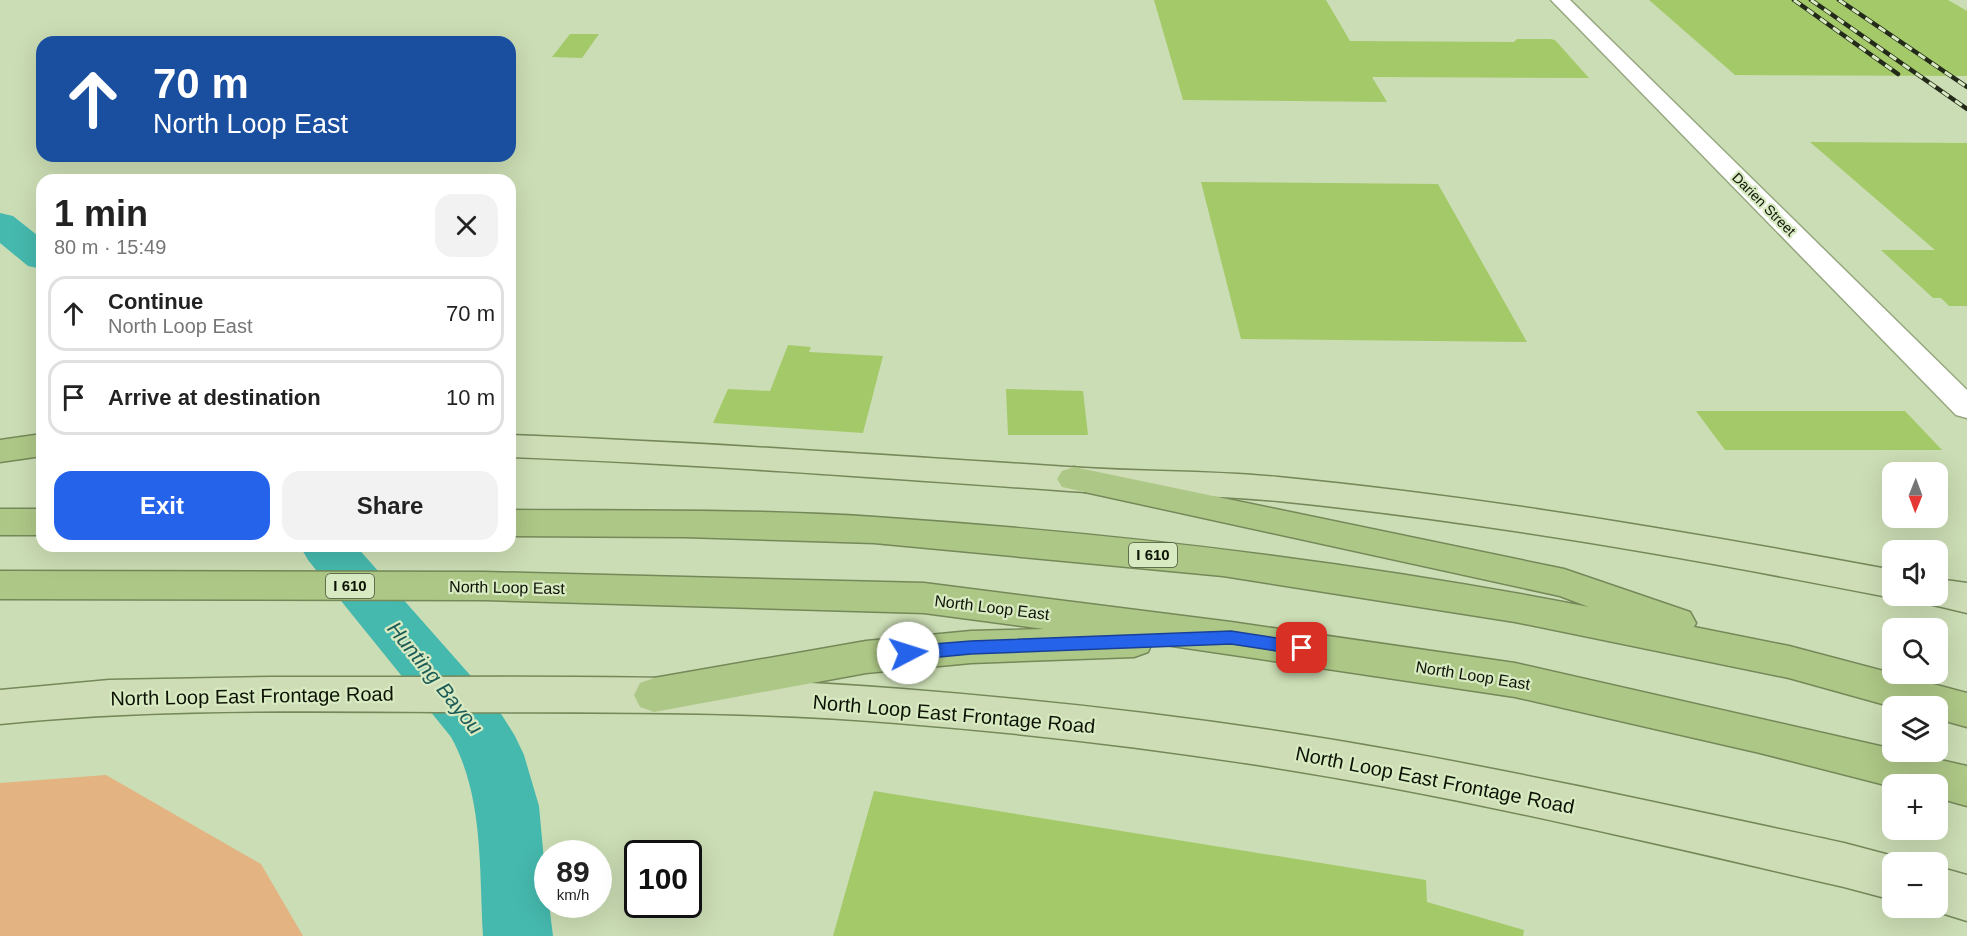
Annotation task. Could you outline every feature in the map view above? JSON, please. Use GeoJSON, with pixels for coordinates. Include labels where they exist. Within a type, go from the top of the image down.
{"type":"FeatureCollection","features":[{"type":"Feature","properties":{"kind":"highway"},"geometry":{"type":"LineString","coordinates":[[0,451],[36,444]]}},
{"type":"Feature","properties":{"kind":"highway"},"geometry":{"type":"LineString","coordinates":[[1074,479],[1564,583],[1789,662]]}},
{"type":"Feature","properties":{"kind":"highway"},"geometry":{"type":"LineString","coordinates":[[0,522],[36,522]]}},
{"type":"Feature","properties":{"kind":"highway","name":"I 610"},"geometry":{"type":"LineString","coordinates":[[516,524],[685,524],[874,530],[1222,562],[1515,607],[1789,662],[1967,710]]}},
{"type":"Feature","properties":{"kind":"highway","name":"North Loop East"},"geometry":{"type":"LineString","coordinates":[[0,585],[485,586],[924,598],[1231,638],[1515,680],[1760,735],[1967,786]]}},
{"type":"Feature","properties":{"kind":"highway"},"geometry":{"type":"LineString","coordinates":[[654,695],[866,657],[971,647],[1231,638]]}},
{"type":"Feature","properties":{"kind":"main road"},"geometry":{"type":"LineString","coordinates":[[0,441],[36,443]]}},
{"type":"Feature","properties":{"kind":"main road"},"geometry":{"type":"LineString","coordinates":[[516,446],[659,451],[1074,479],[1276,489],[1505,516],[1757,557],[1882,582]]}},
{"type":"Feature","properties":{"kind":"main road"},"geometry":{"type":"LineString","coordinates":[[1948,595],[1967,598]]}},
{"type":"Feature","properties":{"kind":"main road","name":"North Loop East Frontage Road"},"geometry":{"type":"LineString","coordinates":[[0,707],[162,694],[654,695],[858,703],[986,714],[1241,744],[1471,783],[1882,875]]}},
{"type":"Feature","properties":{"kind":"main road"},"geometry":{"type":"LineString","coordinates":[[1948,893],[1967,898]]}},
{"type":"Feature","properties":{"kind":"street","name":"Darien Street"},"geometry":{"type":"LineString","coordinates":[[1560,0],[1967,408]]}},
{"type":"Feature","properties":{"kind":"shaded area"},"geometry":{"type":"Polygon","coordinates":[[[106,775],[261,864],[303,936],[0,936],[0,783],[106,775]]]}},
{"type":"Feature","properties":{"kind":"building"},"geometry":{"type":"Polygon","coordinates":[[[1154,0],[1326,0],[1350,41],[1514,42],[1517,39],[1550,39],[1555,40],[1589,78],[1372,77],[1387,102],[1183,100],[1154,0]]]}},
{"type":"Feature","properties":{"kind":"building"},"geometry":{"type":"Polygon","coordinates":[[[1649,0],[1948,0],[1967,11],[1967,76],[1735,75],[1649,0]]]}},
{"type":"Feature","properties":{"kind":"building"},"geometry":{"type":"Polygon","coordinates":[[[570,34],[599,34],[582,58],[552,57],[570,34]]]}},
{"type":"Feature","properties":{"kind":"building"},"geometry":{"type":"Polygon","coordinates":[[[1810,142],[1967,143],[1967,306],[1949,306],[1941,298],[1933,298],[1881,250],[1935,250],[1810,142]]]}},
{"type":"Feature","properties":{"kind":"building"},"geometry":{"type":"Polygon","coordinates":[[[1201,182],[1438,184],[1527,342],[1241,339],[1201,182]]]}},
{"type":"Feature","properties":{"kind":"building"},"geometry":{"type":"Polygon","coordinates":[[[788,345],[811,347],[809,352],[883,356],[863,433],[713,423],[728,389],[770,391],[788,345]]]}},
{"type":"Feature","properties":{"kind":"building"},"geometry":{"type":"Polygon","coordinates":[[[1006,389],[1083,391],[1088,435],[1008,435],[1006,389]]]}},
{"type":"Feature","properties":{"kind":"building"},"geometry":{"type":"Polygon","coordinates":[[[1696,411],[1905,411],[1942,450],[1725,450],[1696,411]]]}},
{"type":"Feature","properties":{"kind":"building"},"geometry":{"type":"Polygon","coordinates":[[[874,791],[1426,880],[1427,902],[1524,930],[1523,936],[833,936],[874,791]]]}},
{"type":"Feature","properties":{"kind":"waterway","name":"Hunting Bayou"},"geometry":{"type":"LineString","coordinates":[[0,224],[36,253]]}},
{"type":"Feature","properties":{"kind":"waterway","name":"Hunting Bayou"},"geometry":{"type":"LineString","coordinates":[[331,552],[472,719],[493,755],[507,806],[518,936]]}},
{"type":"Feature","properties":{"kind":"railway"},"geometry":{"type":"LineString","coordinates":[[1794,0],[1898,74]]}},
{"type":"Feature","properties":{"kind":"railway"},"geometry":{"type":"LineString","coordinates":[[1811,0],[1967,109]]}},
{"type":"Feature","properties":{"kind":"railway"},"geometry":{"type":"LineString","coordinates":[[1839,0],[1967,87]]}},
{"type":"Feature","properties":{"kind":"route"},"geometry":{"type":"LineString","coordinates":[[908,653],[971,647],[1231,638],[1302,648]]}}]}
